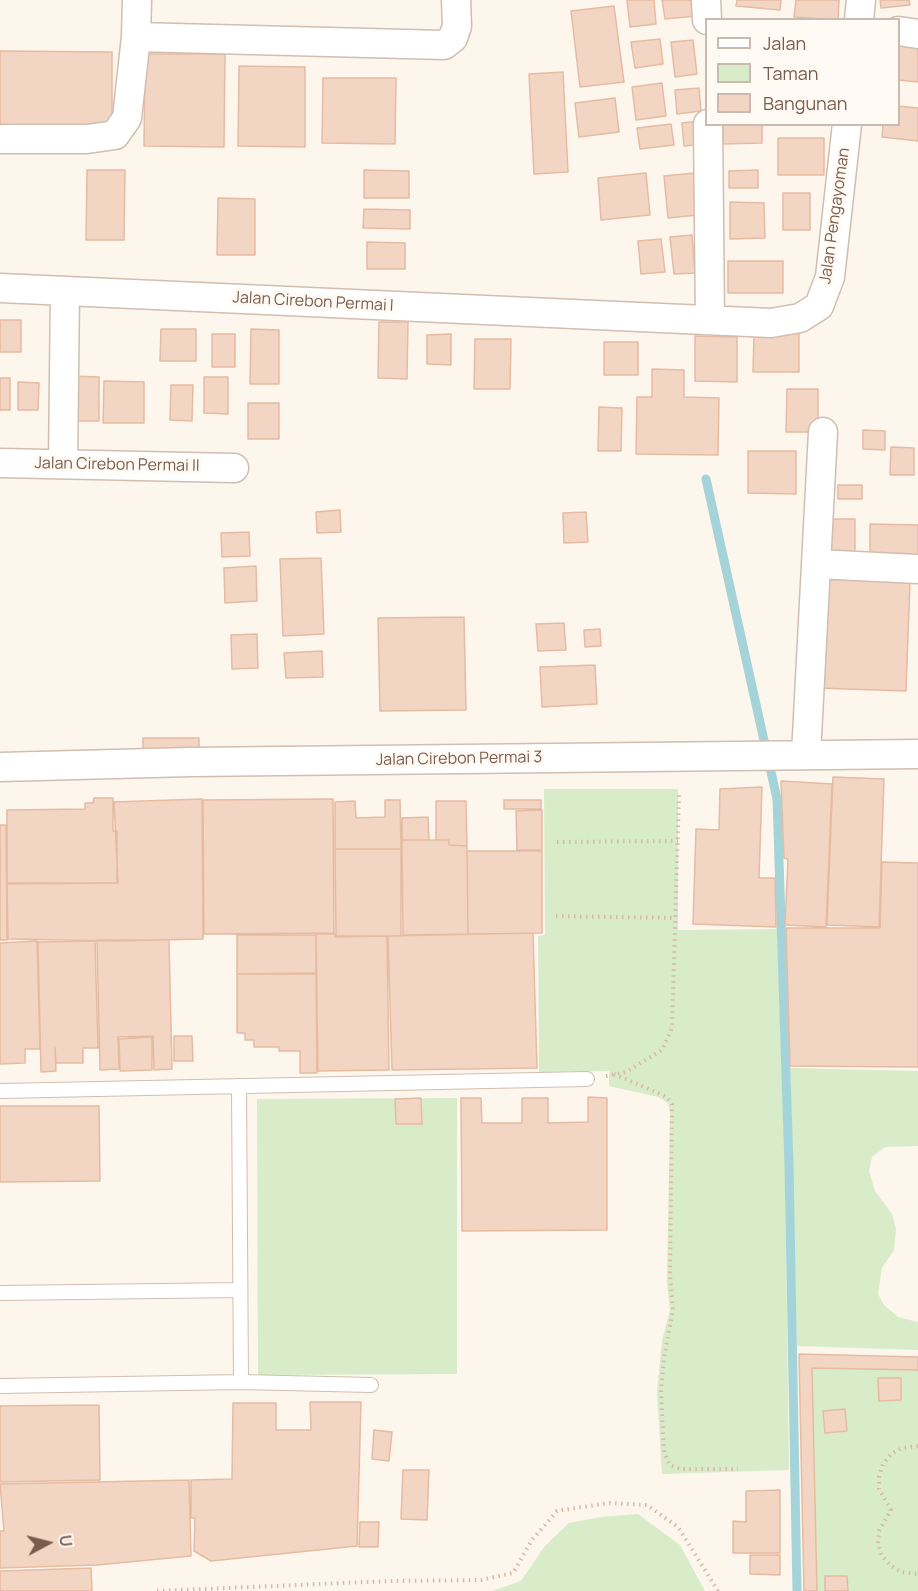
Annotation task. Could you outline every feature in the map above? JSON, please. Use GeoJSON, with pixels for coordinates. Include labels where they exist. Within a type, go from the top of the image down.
{"type":"FeatureCollection","features":[{"type":"Feature","properties":{"kind":"street"},"geometry":{"type":"LineString","coordinates":[[0,139],[87,139],[115,135],[127,118],[136,37],[137,0]]}},
{"type":"Feature","properties":{"kind":"street"},"geometry":{"type":"LineString","coordinates":[[136,37],[444,45],[453,38],[457,26],[456,0]]}},
{"type":"Feature","properties":{"kind":"street"},"geometry":{"type":"LineString","coordinates":[[706,0],[707,18]]}},
{"type":"Feature","properties":{"kind":"street"},"geometry":{"type":"LineString","coordinates":[[859,18],[861,0]]}},
{"type":"Feature","properties":{"kind":"street"},"geometry":{"type":"LineString","coordinates":[[900,32],[918,34]]}},
{"type":"Feature","properties":{"kind":"street"},"geometry":{"type":"LineString","coordinates":[[708,126],[710,319]]}},
{"type":"Feature","properties":{"kind":"street","name":"Jalan Pengayoman"},"geometry":{"type":"LineString","coordinates":[[819,306],[830,277],[847,126]]}},
{"type":"Feature","properties":{"kind":"street","name":"Jalan Cirebon Permai I"},"geometry":{"type":"LineString","coordinates":[[0,288],[771,323],[800,318],[819,306]]}},
{"type":"Feature","properties":{"kind":"street"},"geometry":{"type":"LineString","coordinates":[[63,464],[65,291]]}},
{"type":"Feature","properties":{"kind":"street"},"geometry":{"type":"LineString","coordinates":[[806,754],[823,432]]}},
{"type":"Feature","properties":{"kind":"street","name":"Jalan Cirebon Permai II"},"geometry":{"type":"LineString","coordinates":[[0,463],[234,468]]}},
{"type":"Feature","properties":{"kind":"street"},"geometry":{"type":"LineString","coordinates":[[816,564],[918,569]]}},
{"type":"Feature","properties":{"kind":"street","name":"Jalan Cirebon Permai 3"},"geometry":{"type":"LineString","coordinates":[[0,767],[189,762],[918,754]]}},
{"type":"Feature","properties":{"kind":"lane"},"geometry":{"type":"LineString","coordinates":[[0,1091],[587,1080]]}},
{"type":"Feature","properties":{"kind":"lane"},"geometry":{"type":"LineString","coordinates":[[239,1086],[241,1382]]}},
{"type":"Feature","properties":{"kind":"lane"},"geometry":{"type":"LineString","coordinates":[[0,1293],[240,1290]]}},
{"type":"Feature","properties":{"kind":"lane"},"geometry":{"type":"LineString","coordinates":[[0,1386],[241,1382],[371,1384]]}},
{"type":"Feature","properties":{"kind":"path"},"geometry":{"type":"LineString","coordinates":[[587,1080],[626,1072],[662,1050],[672,1028],[679,795]]}},
{"type":"Feature","properties":{"kind":"path"},"geometry":{"type":"LineString","coordinates":[[557,842],[678,841]]}},
{"type":"Feature","properties":{"kind":"path"},"geometry":{"type":"LineString","coordinates":[[556,916],[675,918]]}},
{"type":"Feature","properties":{"kind":"path"},"geometry":{"type":"LineString","coordinates":[[614,1074],[667,1097],[672,1104],[670,1275],[673,1310],[664,1358],[662,1391],[664,1452],[670,1465],[681,1469],[738,1469]]}},
{"type":"Feature","properties":{"kind":"path"},"geometry":{"type":"LineString","coordinates":[[918,1446],[902,1448],[891,1454],[883,1464],[879,1476],[879,1489],[891,1510],[879,1531],[878,1544],[882,1556],[890,1565],[901,1572],[918,1574]]}},
{"type":"Feature","properties":{"kind":"path"},"geometry":{"type":"LineString","coordinates":[[157,1591],[392,1581],[481,1581],[513,1573],[532,1540],[557,1510],[609,1503],[647,1505],[678,1527],[718,1591]]}},
{"type":"Feature","properties":{"kind":"green space"},"geometry":{"type":"Polygon","coordinates":[[[544,789],[678,789],[678,930],[777,929],[785,1160],[789,1470],[662,1474],[657,1392],[662,1341],[670,1310],[667,1283],[670,1113],[668,1103],[658,1097],[609,1086],[609,1071],[539,1072],[538,936],[545,935],[544,789]]]}},
{"type":"Feature","properties":{"kind":"green space"},"geometry":{"type":"Polygon","coordinates":[[[790,1068],[918,1071],[918,1146],[885,1147],[872,1157],[869,1171],[875,1191],[892,1214],[896,1229],[894,1250],[882,1268],[878,1294],[884,1305],[898,1317],[918,1322],[918,1350],[797,1346],[790,1068]]]}},
{"type":"Feature","properties":{"kind":"green space"},"geometry":{"type":"Polygon","coordinates":[[[457,1098],[457,1374],[258,1375],[257,1099],[457,1098]]]}},
{"type":"Feature","properties":{"kind":"green space"},"geometry":{"type":"Polygon","coordinates":[[[799,1354],[918,1357],[918,1591],[804,1591],[799,1354]]]}},
{"type":"Feature","properties":{"kind":"green space"},"geometry":{"type":"Polygon","coordinates":[[[638,1514],[680,1545],[705,1591],[492,1591],[521,1581],[544,1547],[569,1523],[601,1517],[638,1514]]]}},
{"type":"Feature","properties":{"kind":"building"},"geometry":{"type":"Polygon","coordinates":[[[627,0],[654,0],[656,24],[630,27],[627,0]]]}},
{"type":"Feature","properties":{"kind":"building"},"geometry":{"type":"Polygon","coordinates":[[[662,0],[694,0],[696,16],[665,19],[662,0]]]}},
{"type":"Feature","properties":{"kind":"building"},"geometry":{"type":"Polygon","coordinates":[[[737,0],[781,0],[780,10],[736,6],[737,0]]]}},
{"type":"Feature","properties":{"kind":"building"},"geometry":{"type":"Polygon","coordinates":[[[796,0],[839,0],[838,18],[794,17],[796,0]]]}},
{"type":"Feature","properties":{"kind":"building"},"geometry":{"type":"Polygon","coordinates":[[[880,0],[909,0],[910,5],[881,8],[880,0]]]}},
{"type":"Feature","properties":{"kind":"building"},"geometry":{"type":"Polygon","coordinates":[[[614,6],[624,82],[580,87],[571,11],[614,6]]]}},
{"type":"Feature","properties":{"kind":"building"},"geometry":{"type":"Polygon","coordinates":[[[660,39],[663,64],[635,68],[631,42],[660,39]]]}},
{"type":"Feature","properties":{"kind":"building"},"geometry":{"type":"Polygon","coordinates":[[[693,40],[697,74],[675,77],[671,42],[693,40]]]}},
{"type":"Feature","properties":{"kind":"building"},"geometry":{"type":"Polygon","coordinates":[[[900,40],[918,42],[918,82],[900,80],[900,40]]]}},
{"type":"Feature","properties":{"kind":"building"},"geometry":{"type":"Polygon","coordinates":[[[0,51],[112,52],[112,131],[0,129],[0,51]]]}},
{"type":"Feature","properties":{"kind":"building"},"geometry":{"type":"Polygon","coordinates":[[[145,54],[225,54],[224,147],[144,146],[145,54]]]}},
{"type":"Feature","properties":{"kind":"building"},"geometry":{"type":"Polygon","coordinates":[[[239,66],[305,67],[305,147],[238,146],[239,66]]]}},
{"type":"Feature","properties":{"kind":"building"},"geometry":{"type":"Polygon","coordinates":[[[563,72],[568,172],[534,174],[529,74],[563,72]]]}},
{"type":"Feature","properties":{"kind":"building"},"geometry":{"type":"Polygon","coordinates":[[[323,78],[396,78],[395,144],[322,143],[323,78]]]}},
{"type":"Feature","properties":{"kind":"building"},"geometry":{"type":"Polygon","coordinates":[[[662,83],[666,116],[636,120],[632,87],[662,83]]]}},
{"type":"Feature","properties":{"kind":"building"},"geometry":{"type":"Polygon","coordinates":[[[699,88],[701,111],[677,114],[675,90],[699,88]]]}},
{"type":"Feature","properties":{"kind":"building"},"geometry":{"type":"Polygon","coordinates":[[[615,98],[619,132],[579,137],[575,103],[615,98]]]}},
{"type":"Feature","properties":{"kind":"building"},"geometry":{"type":"Polygon","coordinates":[[[900,106],[918,108],[918,141],[882,137],[883,126],[900,126],[900,106]]]}},
{"type":"Feature","properties":{"kind":"building"},"geometry":{"type":"Polygon","coordinates":[[[700,121],[703,144],[684,146],[682,123],[700,121]]]}},
{"type":"Feature","properties":{"kind":"building"},"geometry":{"type":"Polygon","coordinates":[[[671,124],[674,145],[640,149],[637,128],[671,124]]]}},
{"type":"Feature","properties":{"kind":"building"},"geometry":{"type":"Polygon","coordinates":[[[723,126],[762,126],[762,143],[723,144],[723,126]]]}},
{"type":"Feature","properties":{"kind":"building"},"geometry":{"type":"Polygon","coordinates":[[[778,138],[824,138],[824,175],[778,175],[778,138]]]}},
{"type":"Feature","properties":{"kind":"building"},"geometry":{"type":"Polygon","coordinates":[[[87,170],[125,170],[124,240],[86,240],[87,170]]]}},
{"type":"Feature","properties":{"kind":"building"},"geometry":{"type":"Polygon","coordinates":[[[364,170],[409,171],[409,198],[364,198],[364,170]]]}},
{"type":"Feature","properties":{"kind":"building"},"geometry":{"type":"Polygon","coordinates":[[[758,170],[758,188],[729,188],[729,171],[758,170]]]}},
{"type":"Feature","properties":{"kind":"building"},"geometry":{"type":"Polygon","coordinates":[[[646,173],[650,215],[601,220],[598,178],[646,173]]]}},
{"type":"Feature","properties":{"kind":"building"},"geometry":{"type":"Polygon","coordinates":[[[695,173],[698,215],[668,218],[664,176],[695,173]]]}},
{"type":"Feature","properties":{"kind":"building"},"geometry":{"type":"Polygon","coordinates":[[[783,193],[810,193],[810,230],[783,230],[783,193]]]}},
{"type":"Feature","properties":{"kind":"building"},"geometry":{"type":"Polygon","coordinates":[[[218,198],[255,199],[255,255],[217,255],[218,198]]]}},
{"type":"Feature","properties":{"kind":"building"},"geometry":{"type":"Polygon","coordinates":[[[730,202],[764,203],[765,238],[730,239],[730,202]]]}},
{"type":"Feature","properties":{"kind":"building"},"geometry":{"type":"Polygon","coordinates":[[[364,209],[410,210],[410,229],[363,228],[364,209]]]}},
{"type":"Feature","properties":{"kind":"building"},"geometry":{"type":"Polygon","coordinates":[[[692,235],[695,273],[674,274],[670,237],[692,235]]]}},
{"type":"Feature","properties":{"kind":"building"},"geometry":{"type":"Polygon","coordinates":[[[661,239],[665,272],[641,274],[638,241],[661,239]]]}},
{"type":"Feature","properties":{"kind":"building"},"geometry":{"type":"Polygon","coordinates":[[[367,242],[405,243],[405,269],[367,269],[367,242]]]}},
{"type":"Feature","properties":{"kind":"building"},"geometry":{"type":"Polygon","coordinates":[[[728,261],[783,261],[783,293],[728,293],[728,261]]]}},
{"type":"Feature","properties":{"kind":"building"},"geometry":{"type":"Polygon","coordinates":[[[0,320],[21,320],[21,352],[0,352],[0,320]]]}},
{"type":"Feature","properties":{"kind":"building"},"geometry":{"type":"Polygon","coordinates":[[[379,322],[408,322],[407,379],[378,378],[379,322]]]}},
{"type":"Feature","properties":{"kind":"building"},"geometry":{"type":"Polygon","coordinates":[[[161,329],[196,329],[196,361],[160,361],[161,329]]]}},
{"type":"Feature","properties":{"kind":"building"},"geometry":{"type":"Polygon","coordinates":[[[251,329],[279,330],[279,384],[250,384],[251,329]]]}},
{"type":"Feature","properties":{"kind":"building"},"geometry":{"type":"Polygon","coordinates":[[[754,333],[799,333],[799,372],[753,372],[754,333]]]}},
{"type":"Feature","properties":{"kind":"building"},"geometry":{"type":"Polygon","coordinates":[[[212,334],[235,334],[235,367],[212,367],[212,334]]]}},
{"type":"Feature","properties":{"kind":"building"},"geometry":{"type":"Polygon","coordinates":[[[451,334],[451,365],[427,364],[427,335],[451,334]]]}},
{"type":"Feature","properties":{"kind":"building"},"geometry":{"type":"Polygon","coordinates":[[[695,336],[737,337],[737,382],[695,381],[695,336]]]}},
{"type":"Feature","properties":{"kind":"building"},"geometry":{"type":"Polygon","coordinates":[[[475,339],[511,339],[510,389],[474,389],[475,339]]]}},
{"type":"Feature","properties":{"kind":"building"},"geometry":{"type":"Polygon","coordinates":[[[604,342],[638,342],[638,375],[604,375],[604,342]]]}},
{"type":"Feature","properties":{"kind":"building"},"geometry":{"type":"Polygon","coordinates":[[[652,369],[684,370],[684,397],[719,398],[718,455],[636,454],[637,397],[652,397],[652,369]]]}},
{"type":"Feature","properties":{"kind":"building"},"geometry":{"type":"Polygon","coordinates":[[[73,376],[99,377],[99,421],[73,421],[73,376]]]}},
{"type":"Feature","properties":{"kind":"building"},"geometry":{"type":"Polygon","coordinates":[[[204,377],[228,377],[228,414],[204,413],[204,377]]]}},
{"type":"Feature","properties":{"kind":"building"},"geometry":{"type":"Polygon","coordinates":[[[0,378],[10,378],[10,410],[0,410],[0,378]]]}},
{"type":"Feature","properties":{"kind":"building"},"geometry":{"type":"Polygon","coordinates":[[[104,381],[144,382],[144,423],[103,423],[104,381]]]}},
{"type":"Feature","properties":{"kind":"building"},"geometry":{"type":"Polygon","coordinates":[[[18,382],[39,383],[38,410],[18,410],[18,382]]]}},
{"type":"Feature","properties":{"kind":"building"},"geometry":{"type":"Polygon","coordinates":[[[171,385],[193,385],[192,421],[170,420],[171,385]]]}},
{"type":"Feature","properties":{"kind":"building"},"geometry":{"type":"Polygon","coordinates":[[[787,389],[818,389],[818,432],[786,432],[787,389]]]}},
{"type":"Feature","properties":{"kind":"building"},"geometry":{"type":"Polygon","coordinates":[[[248,403],[279,403],[279,439],[248,439],[248,403]]]}},
{"type":"Feature","properties":{"kind":"building"},"geometry":{"type":"Polygon","coordinates":[[[599,407],[622,408],[621,451],[598,451],[599,407]]]}},
{"type":"Feature","properties":{"kind":"building"},"geometry":{"type":"Polygon","coordinates":[[[863,430],[885,431],[885,450],[863,449],[863,430]]]}},
{"type":"Feature","properties":{"kind":"building"},"geometry":{"type":"Polygon","coordinates":[[[891,447],[914,448],[914,475],[890,475],[891,447]]]}},
{"type":"Feature","properties":{"kind":"building"},"geometry":{"type":"Polygon","coordinates":[[[748,451],[796,451],[796,494],[748,493],[748,451]]]}},
{"type":"Feature","properties":{"kind":"building"},"geometry":{"type":"Polygon","coordinates":[[[838,485],[862,485],[862,499],[838,499],[838,485]]]}},
{"type":"Feature","properties":{"kind":"building"},"geometry":{"type":"Polygon","coordinates":[[[340,510],[341,532],[317,533],[316,512],[340,510]]]}},
{"type":"Feature","properties":{"kind":"building"},"geometry":{"type":"Polygon","coordinates":[[[586,512],[588,542],[564,543],[563,513],[586,512]]]}},
{"type":"Feature","properties":{"kind":"building"},"geometry":{"type":"Polygon","coordinates":[[[828,519],[855,519],[855,559],[827,559],[828,519]]]}},
{"type":"Feature","properties":{"kind":"building"},"geometry":{"type":"Polygon","coordinates":[[[870,524],[918,525],[918,559],[870,558],[870,524]]]}},
{"type":"Feature","properties":{"kind":"building"},"geometry":{"type":"Polygon","coordinates":[[[249,532],[250,556],[222,557],[221,533],[249,532]]]}},
{"type":"Feature","properties":{"kind":"building"},"geometry":{"type":"Polygon","coordinates":[[[321,558],[324,634],[283,636],[280,559],[321,558]]]}},
{"type":"Feature","properties":{"kind":"building"},"geometry":{"type":"Polygon","coordinates":[[[256,566],[257,601],[225,603],[224,568],[256,566]]]}},
{"type":"Feature","properties":{"kind":"building"},"geometry":{"type":"Polygon","coordinates":[[[821,578],[910,581],[906,691],[817,688],[821,578]]]}},
{"type":"Feature","properties":{"kind":"building"},"geometry":{"type":"Polygon","coordinates":[[[464,617],[466,710],[380,711],[378,618],[464,617]]]}},
{"type":"Feature","properties":{"kind":"building"},"geometry":{"type":"Polygon","coordinates":[[[564,623],[566,650],[538,651],[536,624],[564,623]]]}},
{"type":"Feature","properties":{"kind":"building"},"geometry":{"type":"Polygon","coordinates":[[[600,629],[601,646],[585,647],[584,630],[600,629]]]}},
{"type":"Feature","properties":{"kind":"building"},"geometry":{"type":"Polygon","coordinates":[[[257,634],[258,668],[232,669],[231,635],[257,634]]]}},
{"type":"Feature","properties":{"kind":"building"},"geometry":{"type":"Polygon","coordinates":[[[322,651],[323,677],[286,678],[284,653],[322,651]]]}},
{"type":"Feature","properties":{"kind":"building"},"geometry":{"type":"Polygon","coordinates":[[[595,665],[597,704],[542,707],[540,667],[595,665]]]}},
{"type":"Feature","properties":{"kind":"building"},"geometry":{"type":"Polygon","coordinates":[[[143,738],[199,738],[199,755],[143,755],[143,738]]]}},
{"type":"Feature","properties":{"kind":"building"},"geometry":{"type":"Polygon","coordinates":[[[833,777],[884,779],[879,927],[827,925],[833,777]]]}},
{"type":"Feature","properties":{"kind":"building"},"geometry":{"type":"Polygon","coordinates":[[[781,781],[832,784],[826,927],[785,925],[788,859],[784,858],[781,781]]]}},
{"type":"Feature","properties":{"kind":"building"},"geometry":{"type":"Polygon","coordinates":[[[762,787],[759,878],[775,878],[776,927],[693,924],[696,829],[719,830],[720,789],[762,787]]]}},
{"type":"Feature","properties":{"kind":"building"},"geometry":{"type":"Polygon","coordinates":[[[94,798],[113,798],[113,831],[117,831],[117,883],[7,883],[7,810],[85,809],[85,803],[93,803],[94,798]]]}},
{"type":"Feature","properties":{"kind":"building"},"geometry":{"type":"Polygon","coordinates":[[[202,799],[203,939],[116,941],[8,939],[7,884],[118,883],[114,802],[202,799]]]}},
{"type":"Feature","properties":{"kind":"building"},"geometry":{"type":"Polygon","coordinates":[[[333,799],[334,933],[204,934],[203,800],[333,799]]]}},
{"type":"Feature","properties":{"kind":"building"},"geometry":{"type":"Polygon","coordinates":[[[385,800],[400,800],[401,849],[335,849],[335,802],[355,801],[356,818],[385,817],[385,800]]]}},
{"type":"Feature","properties":{"kind":"building"},"geometry":{"type":"Polygon","coordinates":[[[504,800],[541,800],[541,809],[504,809],[504,800]]]}},
{"type":"Feature","properties":{"kind":"building"},"geometry":{"type":"Polygon","coordinates":[[[436,801],[466,801],[467,846],[449,845],[449,840],[436,840],[436,801]]]}},
{"type":"Feature","properties":{"kind":"building"},"geometry":{"type":"Polygon","coordinates":[[[542,810],[542,850],[517,850],[516,811],[542,810]]]}},
{"type":"Feature","properties":{"kind":"building"},"geometry":{"type":"Polygon","coordinates":[[[428,817],[429,840],[402,840],[402,818],[428,817]]]}},
{"type":"Feature","properties":{"kind":"building"},"geometry":{"type":"Polygon","coordinates":[[[0,825],[6,825],[7,940],[0,940],[0,825]]]}},
{"type":"Feature","properties":{"kind":"building"},"geometry":{"type":"Polygon","coordinates":[[[402,840],[449,840],[449,845],[467,846],[468,934],[403,935],[402,840]]]}},
{"type":"Feature","properties":{"kind":"building"},"geometry":{"type":"Polygon","coordinates":[[[335,849],[401,849],[401,936],[336,936],[335,849]]]}},
{"type":"Feature","properties":{"kind":"building"},"geometry":{"type":"Polygon","coordinates":[[[467,851],[542,851],[542,933],[468,934],[467,851]]]}},
{"type":"Feature","properties":{"kind":"building"},"geometry":{"type":"Polygon","coordinates":[[[882,862],[918,863],[918,1067],[790,1066],[786,928],[880,928],[882,862]]]}},
{"type":"Feature","properties":{"kind":"building"},"geometry":{"type":"Polygon","coordinates":[[[533,933],[537,1068],[392,1070],[388,936],[533,933]]]}},
{"type":"Feature","properties":{"kind":"building"},"geometry":{"type":"Polygon","coordinates":[[[316,934],[335,934],[335,937],[387,936],[389,1070],[318,1071],[316,934]]]}},
{"type":"Feature","properties":{"kind":"building"},"geometry":{"type":"Polygon","coordinates":[[[237,935],[316,935],[316,973],[237,974],[237,935]]]}},
{"type":"Feature","properties":{"kind":"building"},"geometry":{"type":"Polygon","coordinates":[[[97,940],[169,940],[172,1069],[154,1070],[153,1036],[118,1037],[119,1069],[100,1070],[97,940]]]}},
{"type":"Feature","properties":{"kind":"building"},"geometry":{"type":"Polygon","coordinates":[[[37,941],[40,1049],[25,1049],[25,1063],[0,1064],[0,943],[37,941]]]}},
{"type":"Feature","properties":{"kind":"building"},"geometry":{"type":"Polygon","coordinates":[[[95,941],[98,1048],[83,1048],[83,1063],[56,1063],[55,1048],[56,1071],[41,1072],[38,942],[95,941]]]}},
{"type":"Feature","properties":{"kind":"building"},"geometry":{"type":"Polygon","coordinates":[[[237,974],[316,974],[317,1073],[300,1073],[300,1051],[279,1051],[279,1047],[254,1047],[254,1040],[245,1040],[245,1033],[237,1033],[237,974]]]}},
{"type":"Feature","properties":{"kind":"building"},"geometry":{"type":"Polygon","coordinates":[[[174,1036],[192,1036],[193,1061],[174,1061],[174,1036]]]}},
{"type":"Feature","properties":{"kind":"building"},"geometry":{"type":"Polygon","coordinates":[[[152,1037],[152,1070],[120,1071],[119,1039],[152,1037]]]}},
{"type":"Feature","properties":{"kind":"building"},"geometry":{"type":"Polygon","coordinates":[[[588,1097],[607,1098],[607,1230],[462,1231],[461,1098],[481,1098],[482,1123],[522,1123],[522,1098],[548,1098],[548,1123],[588,1122],[588,1097]]]}},
{"type":"Feature","properties":{"kind":"building"},"geometry":{"type":"Polygon","coordinates":[[[421,1098],[422,1124],[396,1124],[395,1099],[421,1098]]]}},
{"type":"Feature","properties":{"kind":"building"},"geometry":{"type":"Polygon","coordinates":[[[0,1106],[99,1106],[100,1181],[0,1182],[0,1106]]]}},
{"type":"Feature","properties":{"kind":"building"},"geometry":{"type":"Polygon","coordinates":[[[799,1354],[918,1357],[918,1370],[812,1368],[817,1591],[804,1591],[799,1354]]]}},
{"type":"Feature","properties":{"kind":"building"},"geometry":{"type":"Polygon","coordinates":[[[878,1378],[901,1378],[901,1400],[879,1401],[878,1378]]]}},
{"type":"Feature","properties":{"kind":"building"},"geometry":{"type":"Polygon","coordinates":[[[310,1402],[361,1402],[357,1546],[211,1561],[194,1551],[195,1518],[191,1518],[191,1480],[232,1479],[233,1403],[276,1403],[276,1430],[311,1430],[310,1402]]]}},
{"type":"Feature","properties":{"kind":"building"},"geometry":{"type":"Polygon","coordinates":[[[99,1405],[100,1480],[0,1482],[0,1406],[99,1405]]]}},
{"type":"Feature","properties":{"kind":"building"},"geometry":{"type":"Polygon","coordinates":[[[845,1409],[847,1431],[825,1433],[823,1411],[845,1409]]]}},
{"type":"Feature","properties":{"kind":"building"},"geometry":{"type":"Polygon","coordinates":[[[374,1430],[392,1432],[389,1461],[372,1459],[374,1430]]]}},
{"type":"Feature","properties":{"kind":"building"},"geometry":{"type":"Polygon","coordinates":[[[403,1470],[429,1470],[427,1520],[401,1519],[403,1470]]]}},
{"type":"Feature","properties":{"kind":"building"},"geometry":{"type":"Polygon","coordinates":[[[189,1480],[191,1556],[97,1565],[0,1568],[0,1531],[4,1531],[0,1484],[189,1480]]]}},
{"type":"Feature","properties":{"kind":"building"},"geometry":{"type":"Polygon","coordinates":[[[780,1490],[780,1553],[733,1553],[733,1521],[746,1522],[746,1491],[780,1490]]]}},
{"type":"Feature","properties":{"kind":"building"},"geometry":{"type":"Polygon","coordinates":[[[360,1522],[379,1522],[378,1547],[359,1547],[360,1522]]]}},
{"type":"Feature","properties":{"kind":"building"},"geometry":{"type":"Polygon","coordinates":[[[750,1555],[780,1555],[780,1575],[750,1574],[750,1555]]]}},
{"type":"Feature","properties":{"kind":"building"},"geometry":{"type":"Polygon","coordinates":[[[91,1568],[92,1591],[0,1591],[0,1571],[91,1568]]]}},
{"type":"Feature","properties":{"kind":"building"},"geometry":{"type":"Polygon","coordinates":[[[825,1576],[847,1576],[848,1591],[825,1591],[825,1576]]]}},
{"type":"Feature","properties":{"kind":"waterway"},"geometry":{"type":"LineString","coordinates":[[706,479],[777,799],[789,1166],[797,1591]]}}]}
